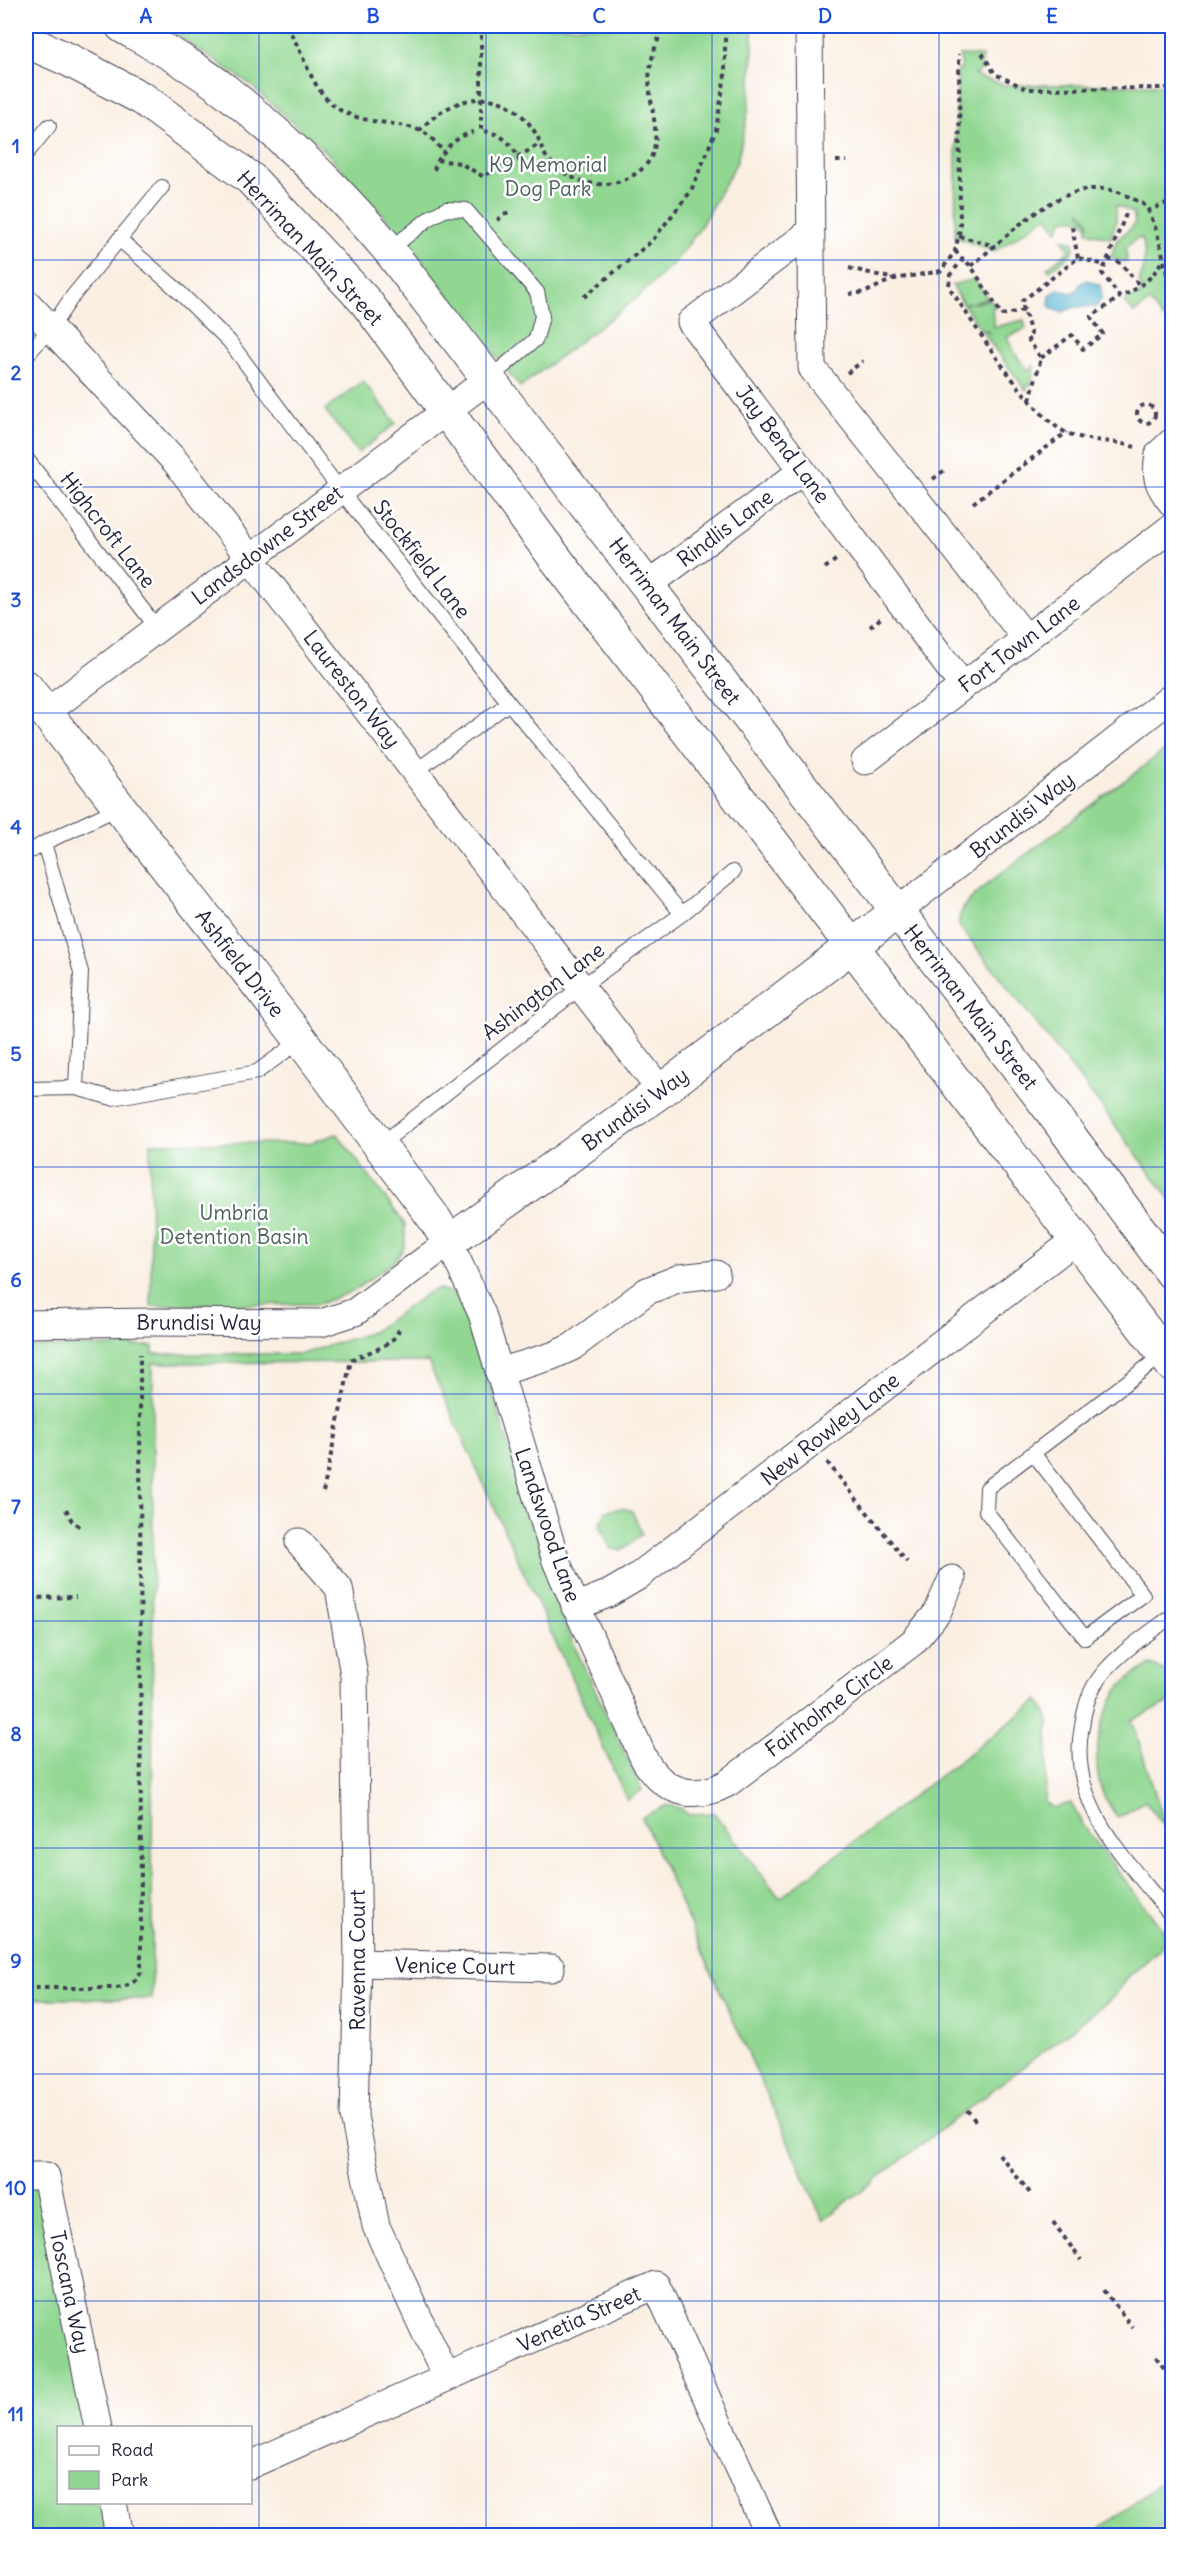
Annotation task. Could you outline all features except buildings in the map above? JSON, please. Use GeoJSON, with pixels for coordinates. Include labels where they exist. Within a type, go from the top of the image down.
{"type":"FeatureCollection","features":[{"type":"Feature","properties":{"kind":"main road","name":"Herriman Main Street"},"geometry":{"type":"LineString","coordinates":[[122,26],[224,90],[274,131],[351,205],[389,250],[490,378],[1173,1273]]}},
{"type":"Feature","properties":{"kind":"main road","name":"Herriman Main Street"},"geometry":{"type":"LineString","coordinates":[[26,41],[69,60],[143,99],[251,179],[366,302],[445,412],[1168,1360]]}},
{"type":"Feature","properties":{"kind":"main road","name":"Ashfield Drive"},"geometry":{"type":"LineString","coordinates":[[26,687],[44,714],[301,1040],[434,1218],[449,1242]]}},
{"type":"Feature","properties":{"kind":"main road","name":"Brundisi Way"},"geometry":{"type":"LineString","coordinates":[[449,1242],[661,1091],[898,912]]}},
{"type":"Feature","properties":{"kind":"street"},"geometry":{"type":"LineString","coordinates":[[809,26],[812,368],[1026,638]]}},
{"type":"Feature","properties":{"kind":"street","name":"Jay Bend Lane"},"geometry":{"type":"LineString","coordinates":[[810,232],[691,322],[963,686]]}},
{"type":"Feature","properties":{"kind":"street","name":"Laureston Way"},"geometry":{"type":"LineString","coordinates":[[26,302],[175,461],[661,1091]]}},
{"type":"Feature","properties":{"kind":"street","name":"Landsdowne Street"},"geometry":{"type":"LineString","coordinates":[[44,714],[490,378]]}},
{"type":"Feature","properties":{"kind":"street"},"geometry":{"type":"LineString","coordinates":[[1173,442],[1159,454],[1156,473],[1164,492],[1173,503]]}},
{"type":"Feature","properties":{"kind":"street","name":"Rindlis Lane"},"geometry":{"type":"LineString","coordinates":[[648,585],[802,471]]}},
{"type":"Feature","properties":{"kind":"street","name":"Fort Town Lane"},"geometry":{"type":"LineString","coordinates":[[865,760],[1173,527]]}},
{"type":"Feature","properties":{"kind":"street","name":"Brundisi Way"},"geometry":{"type":"LineString","coordinates":[[898,912],[1173,697]]}},
{"type":"Feature","properties":{"kind":"street","name":"New Rowley Lane"},"geometry":{"type":"LineString","coordinates":[[575,1607],[610,1593],[637,1577],[1077,1239]]}},
{"type":"Feature","properties":{"kind":"street","name":"Brundisi Way"},"geometry":{"type":"LineString","coordinates":[[26,1324],[321,1323],[355,1312],[449,1242]]}},
{"type":"Feature","properties":{"kind":"street","name":"Landswood Lane"},"geometry":{"type":"LineString","coordinates":[[449,1242],[482,1314],[556,1561],[575,1607],[644,1759],[659,1780],[677,1790]]}},
{"type":"Feature","properties":{"kind":"street"},"geometry":{"type":"LineString","coordinates":[[499,1372],[552,1356],[572,1347],[647,1291],[680,1278],[716,1274]]}},
{"type":"Feature","properties":{"kind":"street","name":"Ravenna Court"},"geometry":{"type":"LineString","coordinates":[[299,1542],[339,1588],[354,1675],[358,1963],[354,2116],[376,2226],[446,2377]]}},
{"type":"Feature","properties":{"kind":"street","name":"Fairholme Circle"},"geometry":{"type":"LineString","coordinates":[[677,1790],[706,1791],[728,1783],[904,1649],[913,1642],[937,1613],[952,1578]]}},
{"type":"Feature","properties":{"kind":"street","name":"Venice Court"},"geometry":{"type":"LineString","coordinates":[[358,1963],[551,1968]]}},
{"type":"Feature","properties":{"kind":"street","name":"Toscana Way"},"geometry":{"type":"LineString","coordinates":[[26,2176],[46,2176],[98,2426]]}},
{"type":"Feature","properties":{"kind":"street","name":"Venetia Street"},"geometry":{"type":"LineString","coordinates":[[252,2464],[656,2285],[769,2535]]}},
{"type":"Feature","properties":{"kind":"street"},"geometry":{"type":"LineString","coordinates":[[115,2504],[119,2535]]}},
{"type":"Feature","properties":{"kind":"lane"},"geometry":{"type":"LineString","coordinates":[[26,154],[50,126]]}},
{"type":"Feature","properties":{"kind":"lane"},"geometry":{"type":"LineString","coordinates":[[26,356],[51,328],[72,297],[162,187]]}},
{"type":"Feature","properties":{"kind":"lane"},"geometry":{"type":"LineString","coordinates":[[389,250],[431,217],[446,209],[466,210],[537,292],[542,316],[536,339],[490,378]]}},
{"type":"Feature","properties":{"kind":"lane","name":"Stockfield Lane"},"geometry":{"type":"LineString","coordinates":[[119,239],[173,286],[229,340],[340,490],[509,704],[682,914]]}},
{"type":"Feature","properties":{"kind":"lane","name":"Highcroft Lane"},"geometry":{"type":"LineString","coordinates":[[26,458],[157,628]]}},
{"type":"Feature","properties":{"kind":"lane"},"geometry":{"type":"LineString","coordinates":[[416,771],[509,704]]}},
{"type":"Feature","properties":{"kind":"lane"},"geometry":{"type":"LineString","coordinates":[[26,851],[33,850],[118,808]]}},
{"type":"Feature","properties":{"kind":"lane"},"geometry":{"type":"LineString","coordinates":[[44,843],[81,972],[76,1088]]}},
{"type":"Feature","properties":{"kind":"lane","name":"Ashington Lane"},"geometry":{"type":"LineString","coordinates":[[380,1145],[581,987],[682,914],[733,872]]}},
{"type":"Feature","properties":{"kind":"lane"},"geometry":{"type":"LineString","coordinates":[[26,1089],[76,1088],[112,1098],[257,1072],[301,1040]]}},
{"type":"Feature","properties":{"kind":"lane"},"geometry":{"type":"LineString","coordinates":[[1033,1453],[1143,1595],[1085,1638],[986,1511],[987,1488],[1033,1453],[1168,1360]]}},
{"type":"Feature","properties":{"kind":"lane"},"geometry":{"type":"LineString","coordinates":[[1173,1616],[1118,1658],[1094,1685],[1085,1709],[1079,1738],[1079,1762],[1084,1791],[1092,1811],[1104,1830],[1173,1917]]}},
{"type":"Feature","properties":{"kind":"path"},"geometry":{"type":"LineString","coordinates":[[286,26],[296,39],[317,88],[339,109],[369,122],[426,133],[444,152]]}},
{"type":"Feature","properties":{"kind":"path"},"geometry":{"type":"LineString","coordinates":[[481,26],[481,131],[492,132],[507,139],[522,167]]}},
{"type":"Feature","properties":{"kind":"path"},"geometry":{"type":"LineString","coordinates":[[419,131],[432,117],[456,103],[481,98],[501,101],[516,111],[536,134],[547,158],[571,178],[592,183],[616,183],[633,176],[648,164],[657,144],[649,70],[664,26]]}},
{"type":"Feature","properties":{"kind":"path"},"geometry":{"type":"LineString","coordinates":[[584,297],[652,241],[691,191],[716,130],[725,75],[725,26]]}},
{"type":"Feature","properties":{"kind":"path"},"geometry":{"type":"LineString","coordinates":[[981,53],[995,74],[1027,89],[1173,88]]}},
{"type":"Feature","properties":{"kind":"path"},"geometry":{"type":"LineString","coordinates":[[849,294],[866,292],[894,279],[941,271],[955,251],[959,236],[959,54]]}},
{"type":"Feature","properties":{"kind":"path"},"geometry":{"type":"LineString","coordinates":[[434,170],[437,160],[444,152],[462,135],[473,132]]}},
{"type":"Feature","properties":{"kind":"path"},"geometry":{"type":"LineString","coordinates":[[437,160],[460,163],[484,177],[496,166],[532,150],[540,143]]}},
{"type":"Feature","properties":{"kind":"path"},"geometry":{"type":"LineString","coordinates":[[971,266],[1065,194],[1095,188],[1117,190],[1145,206],[1153,221],[1173,299]]}},
{"type":"Feature","properties":{"kind":"path"},"geometry":{"type":"LineString","coordinates":[[1147,211],[1173,201]]}},
{"type":"Feature","properties":{"kind":"path"},"geometry":{"type":"LineString","coordinates":[[1120,297],[1102,273],[1126,214]]}},
{"type":"Feature","properties":{"kind":"path"},"geometry":{"type":"LineString","coordinates":[[1072,227],[1078,258]]}},
{"type":"Feature","properties":{"kind":"path"},"geometry":{"type":"LineString","coordinates":[[959,236],[995,246]]}},
{"type":"Feature","properties":{"kind":"path"},"geometry":{"type":"LineString","coordinates":[[955,251],[971,266],[1002,315],[1024,310]]}},
{"type":"Feature","properties":{"kind":"path"},"geometry":{"type":"LineString","coordinates":[[1078,258],[1105,265]]}},
{"type":"Feature","properties":{"kind":"path"},"geometry":{"type":"LineString","coordinates":[[1041,358],[1027,338],[1031,334],[1022,301],[1078,258]]}},
{"type":"Feature","properties":{"kind":"path"},"geometry":{"type":"LineString","coordinates":[[1107,259],[1121,262],[1140,286]]}},
{"type":"Feature","properties":{"kind":"path"},"geometry":{"type":"LineString","coordinates":[[1030,400],[1041,358],[1072,335],[1083,349],[1103,334],[1091,317],[1156,273],[1162,259]]}},
{"type":"Feature","properties":{"kind":"path"},"geometry":{"type":"LineString","coordinates":[[963,260],[950,275],[949,287],[1040,413],[1066,432],[1121,442]]}},
{"type":"Feature","properties":{"kind":"path"},"geometry":{"type":"LineString","coordinates":[[849,268],[894,279]]}},
{"type":"Feature","properties":{"kind":"path"},"geometry":{"type":"LineString","coordinates":[[1166,272],[1173,270]]}},
{"type":"Feature","properties":{"kind":"path"},"geometry":{"type":"LineString","coordinates":[[1144,405],[1152,408],[1155,414],[1152,422],[1146,424],[1140,422],[1136,414],[1144,405]]}},
{"type":"Feature","properties":{"kind":"path"},"geometry":{"type":"LineString","coordinates":[[973,503],[1066,432]]}},
{"type":"Feature","properties":{"kind":"path"},"geometry":{"type":"LineString","coordinates":[[323,1492],[351,1360],[392,1340],[399,1333],[400,1325]]}},
{"type":"Feature","properties":{"kind":"path"},"geometry":{"type":"LineString","coordinates":[[26,1988],[116,1988],[128,1986],[137,1980],[141,1972],[140,1354]]}},
{"type":"Feature","properties":{"kind":"path"},"geometry":{"type":"LineString","coordinates":[[823,1456],[907,1562]]}},
{"type":"Feature","properties":{"kind":"path"},"geometry":{"type":"LineString","coordinates":[[66,1509],[72,1521],[83,1529]]}},
{"type":"Feature","properties":{"kind":"path"},"geometry":{"type":"LineString","coordinates":[[27,1510],[28,1598],[76,1597]]}},
{"type":"Feature","properties":{"kind":"path"},"geometry":{"type":"LineString","coordinates":[[967,2110],[977,2123]]}},
{"type":"Feature","properties":{"kind":"path"},"geometry":{"type":"LineString","coordinates":[[999,2154],[1030,2193]]}},
{"type":"Feature","properties":{"kind":"path"},"geometry":{"type":"LineString","coordinates":[[1053,2222],[1081,2260]]}},
{"type":"Feature","properties":{"kind":"path"},"geometry":{"type":"LineString","coordinates":[[1104,2290],[1132,2327]]}},
{"type":"Feature","properties":{"kind":"path"},"geometry":{"type":"LineString","coordinates":[[1156,2357],[1173,2379]]}},
{"type":"Feature","properties":{"kind":"green space","name":"K9 Memorial Dog Park"},"geometry":{"type":"Polygon","coordinates":[[[163,26],[752,26],[753,54],[749,108],[737,162],[698,231],[675,262],[637,298],[520,387],[407,241],[326,152],[247,82],[163,26]]]}},
{"type":"Feature","properties":{"kind":"green space"},"geometry":{"type":"Polygon","coordinates":[[[960,55],[982,56],[981,70],[974,75],[1004,85],[1172,85],[1172,324],[1165,317],[1163,319],[1150,302],[1134,313],[1124,302],[1143,292],[1139,281],[1144,266],[1144,248],[1142,238],[1134,240],[1126,248],[1127,262],[1111,258],[1117,241],[1132,228],[1135,222],[1133,213],[1118,206],[1116,206],[1116,222],[1111,238],[1087,232],[1089,222],[1080,210],[1088,222],[1087,225],[1076,219],[1067,219],[1063,220],[1057,231],[1049,217],[1045,218],[994,252],[955,237],[957,70],[961,70],[960,55]]]}},
{"type":"Feature","properties":{"kind":"green space"},"geometry":{"type":"Polygon","coordinates":[[[1062,239],[1073,242],[1074,249],[1069,256],[1049,271],[1047,268],[1070,250],[1062,239]]]}},
{"type":"Feature","properties":{"kind":"green space"},"geometry":{"type":"Polygon","coordinates":[[[974,279],[988,298],[971,303],[990,299],[995,307],[992,309],[994,327],[1024,320],[1026,329],[1007,337],[1016,355],[1028,370],[1034,366],[1031,385],[1029,384],[1026,390],[982,332],[986,331],[990,335],[986,330],[982,331],[964,305],[970,302],[963,304],[952,285],[974,279]]]}},
{"type":"Feature","properties":{"kind":"green space"},"geometry":{"type":"Polygon","coordinates":[[[363,381],[396,423],[358,453],[325,410],[363,381]]]}},
{"type":"Feature","properties":{"kind":"green space"},"geometry":{"type":"Polygon","coordinates":[[[1172,745],[1172,1202],[1088,1089],[959,926],[959,919],[972,898],[987,884],[1172,745]]]}},
{"type":"Feature","properties":{"kind":"green space","name":"Umbria Detention Basin"},"geometry":{"type":"Polygon","coordinates":[[[337,1134],[405,1224],[405,1246],[396,1260],[353,1291],[319,1304],[151,1306],[150,1143],[309,1143],[337,1134]]]}},
{"type":"Feature","properties":{"kind":"green space"},"geometry":{"type":"Polygon","coordinates":[[[440,1289],[457,1295],[487,1377],[566,1628],[642,1790],[627,1800],[428,1362],[153,1363],[152,1999],[26,1999],[26,1347],[153,1346],[153,1354],[302,1354],[372,1332],[431,1291],[440,1289]]]}},
{"type":"Feature","properties":{"kind":"green space"},"geometry":{"type":"Polygon","coordinates":[[[622,1508],[632,1511],[642,1534],[621,1551],[610,1548],[600,1525],[606,1511],[622,1508]]]}},
{"type":"Feature","properties":{"kind":"green space"},"geometry":{"type":"Polygon","coordinates":[[[1151,1665],[1172,1674],[1172,1701],[1132,1720],[1164,1822],[1172,1820],[1172,1836],[1145,1801],[1118,1818],[1103,1794],[1097,1768],[1098,1740],[1111,1701],[1125,1683],[1151,1665]]]}},
{"type":"Feature","properties":{"kind":"green space"},"geometry":{"type":"Polygon","coordinates":[[[1039,1700],[1049,1720],[1045,1802],[1054,1808],[1071,1803],[1082,1824],[1165,1933],[1161,1948],[1127,1978],[1115,1996],[823,2220],[642,1817],[667,1805],[681,1808],[687,1814],[714,1813],[780,1898],[1039,1700]]]}},
{"type":"Feature","properties":{"kind":"green space"},"geometry":{"type":"Polygon","coordinates":[[[26,2176],[46,2176],[98,2426],[57,2426],[57,2504],[113,2504],[119,2535],[26,2535],[26,2176]]]}},
{"type":"Feature","properties":{"kind":"green space"},"geometry":{"type":"Polygon","coordinates":[[[1172,2474],[1172,2525],[1120,2535],[1092,2535],[1172,2474]]]}},
{"type":"Feature","properties":{"kind":"water"},"geometry":{"type":"Polygon","coordinates":[[[1087,280],[1100,285],[1102,297],[1096,307],[1076,307],[1060,312],[1049,306],[1050,295],[1059,289],[1070,293],[1076,291],[1080,284],[1087,280]]]}}]}
